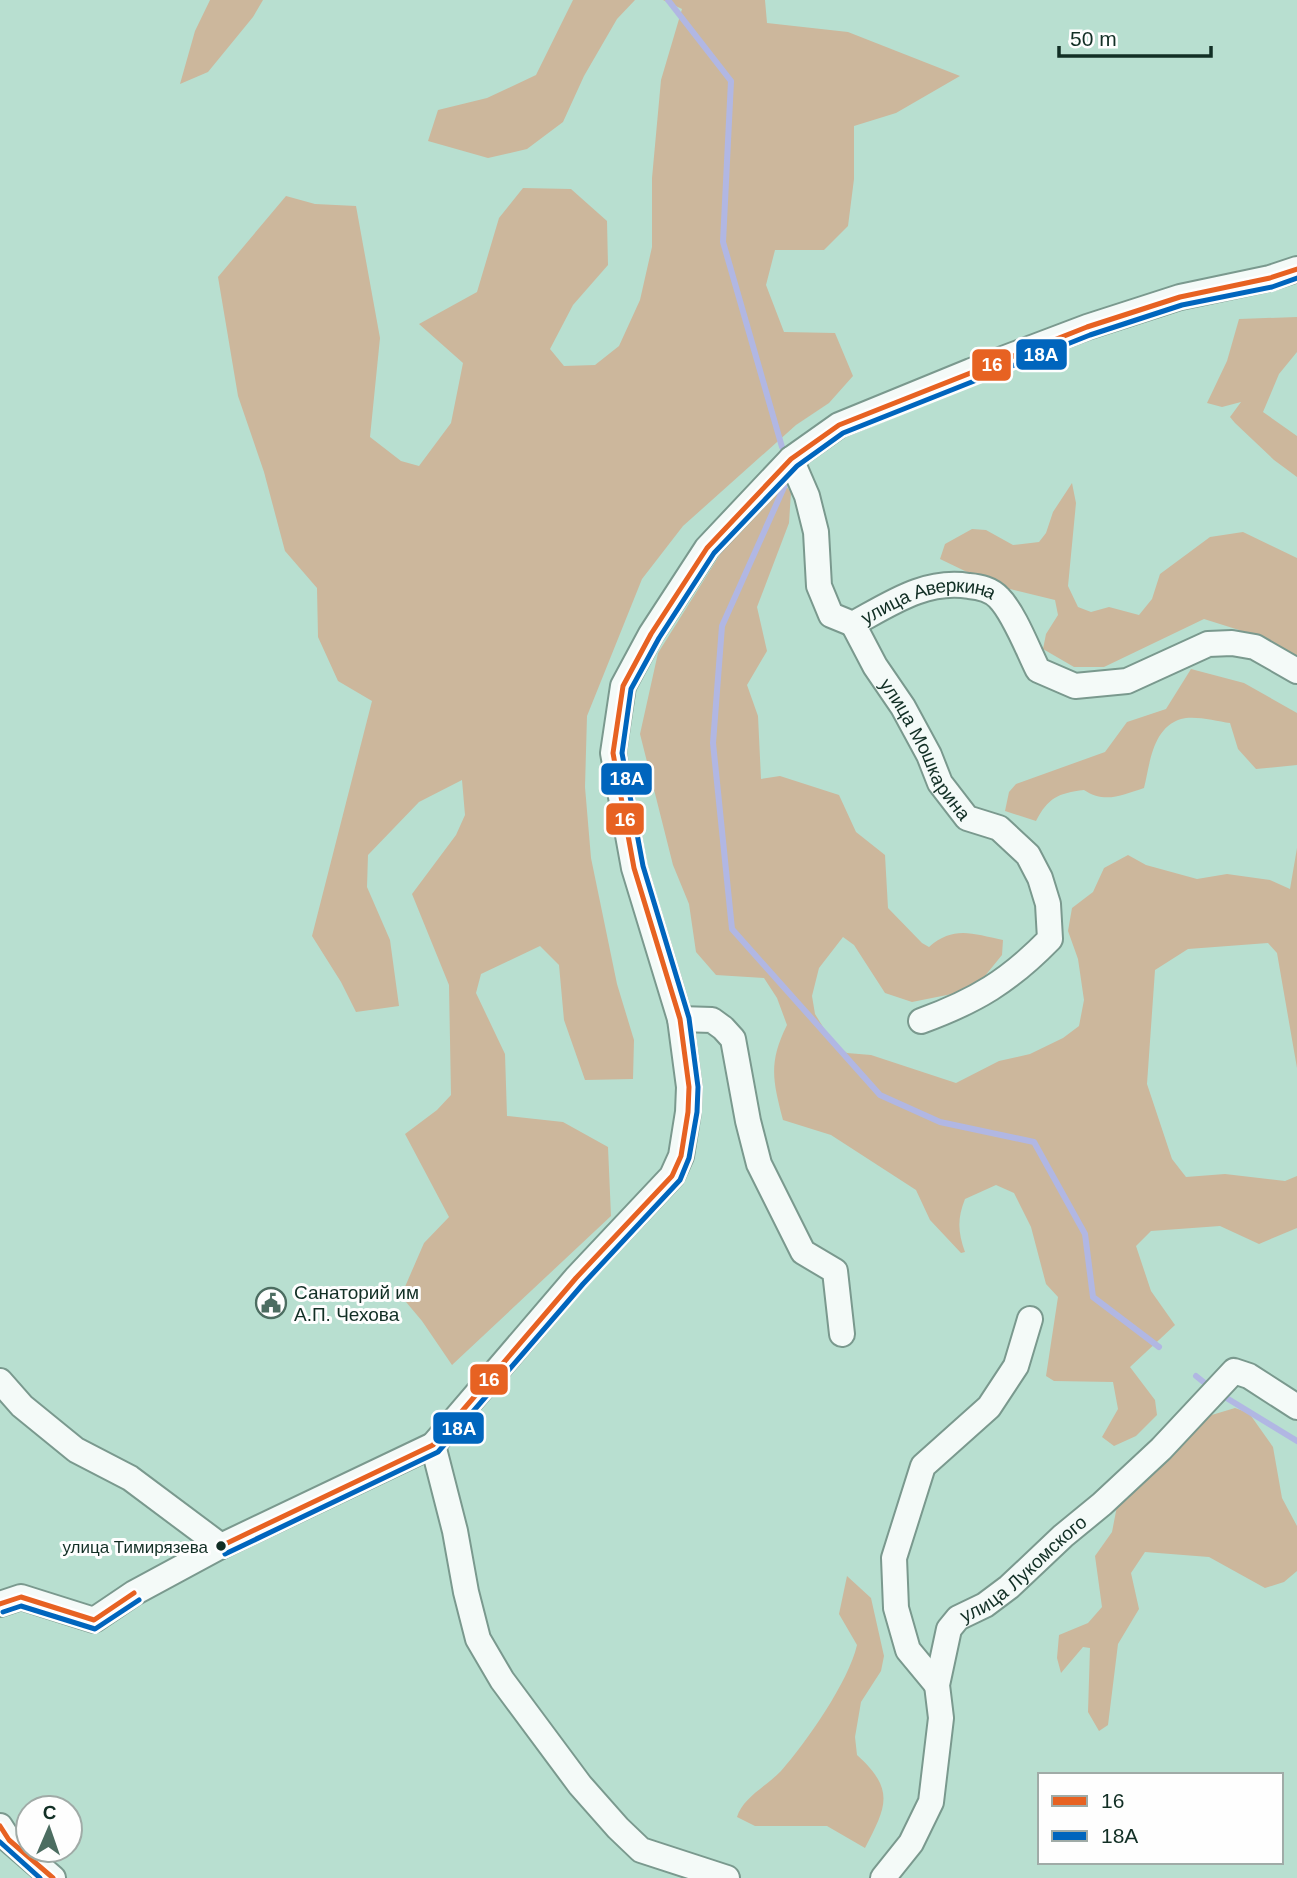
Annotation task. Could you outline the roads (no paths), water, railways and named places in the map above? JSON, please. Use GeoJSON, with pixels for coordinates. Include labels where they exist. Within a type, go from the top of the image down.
{"type":"FeatureCollection","features":[{"type":"Feature","properties":{"kind":"street"},"geometry":{"type":"LineString","coordinates":[[10,1601],[94,1620],[134,1593],[221,1546],[433,1445],[576,1278],[672,1176],[681,1156],[689,1087],[680,1019],[634,867],[613,753],[622,686],[651,634],[707,548],[791,459],[839,425],[1087,327],[1180,297],[1270,278],[1297,269]]}},
{"type":"Feature","properties":{"kind":"street","name":"улица Аверкина"},"geometry":{"type":"LineString","coordinates":[[791,459],[807,496],[816,532],[819,586],[831,615],[853,624],[907,594],[932,586],[956,584],[984,588],[999,598],[1038,670],[1075,686],[1127,681],[1208,644],[1220,643],[1255,647],[1297,671]]}},
{"type":"Feature","properties":{"kind":"street","name":"улица Мошкарина"},"geometry":{"type":"LineString","coordinates":[[853,624],[875,666],[903,707],[929,755],[940,783],[967,818],[999,828],[1028,855],[1040,878],[1048,904],[1050,939],[1022,968],[991,990],[957,1008],[921,1021]]}},
{"type":"Feature","properties":{"kind":"street"},"geometry":{"type":"LineString","coordinates":[[680,1019],[712,1020],[733,1039],[759,1164],[803,1252],[835,1271],[842,1334]]}},
{"type":"Feature","properties":{"kind":"street"},"geometry":{"type":"LineString","coordinates":[[937,1685],[908,1650],[896,1608],[894,1558],[923,1465],[989,1407],[1016,1366],[1030,1320]]}},
{"type":"Feature","properties":{"kind":"street","name":"улица Лукомского"},"geometry":{"type":"LineString","coordinates":[[883,1878],[911,1843],[931,1802],[941,1718],[937,1685],[949,1629],[958,1618],[985,1605],[1009,1587],[1102,1504],[1161,1449],[1234,1371],[1297,1408]]}},
{"type":"Feature","properties":{"kind":"street"},"geometry":{"type":"LineString","coordinates":[[0,1381],[22,1406],[76,1450],[130,1478],[221,1546]]}},
{"type":"Feature","properties":{"kind":"street"},"geometry":{"type":"LineString","coordinates":[[433,1445],[478,1639],[502,1680],[580,1785],[641,1850],[727,1878]]}},
{"type":"Feature","properties":{"kind":"street"},"geometry":{"type":"LineString","coordinates":[[0,1826],[9,1840],[53,1878]]}},
{"type":"Feature","properties":{"kind":"waterway"},"geometry":{"type":"LineString","coordinates":[[668,0],[731,81],[723,242],[782,447]]}},
{"type":"Feature","properties":{"kind":"waterway"},"geometry":{"type":"LineString","coordinates":[[785,485],[722,626],[713,743],[732,929],[880,1095],[940,1122],[1034,1142],[1085,1234],[1093,1297],[1159,1347]]}},
{"type":"Feature","properties":{"kind":"waterway"},"geometry":{"type":"LineString","coordinates":[[1196,1376],[1211,1388]]}},
{"type":"Feature","properties":{"kind":"waterway"},"geometry":{"type":"LineString","coordinates":[[1220,1394],[1297,1441]]}},
{"type":"Feature","properties":{"kind":"place","name":"Санаторий им А.П. Чехова"},"geometry":{"type":"Point","coordinates":[271,1303]}},
{"type":"Feature","properties":{"kind":"place","name":"улица Тимирязева"},"geometry":{"type":"Point","coordinates":[221,1546]}}]}
